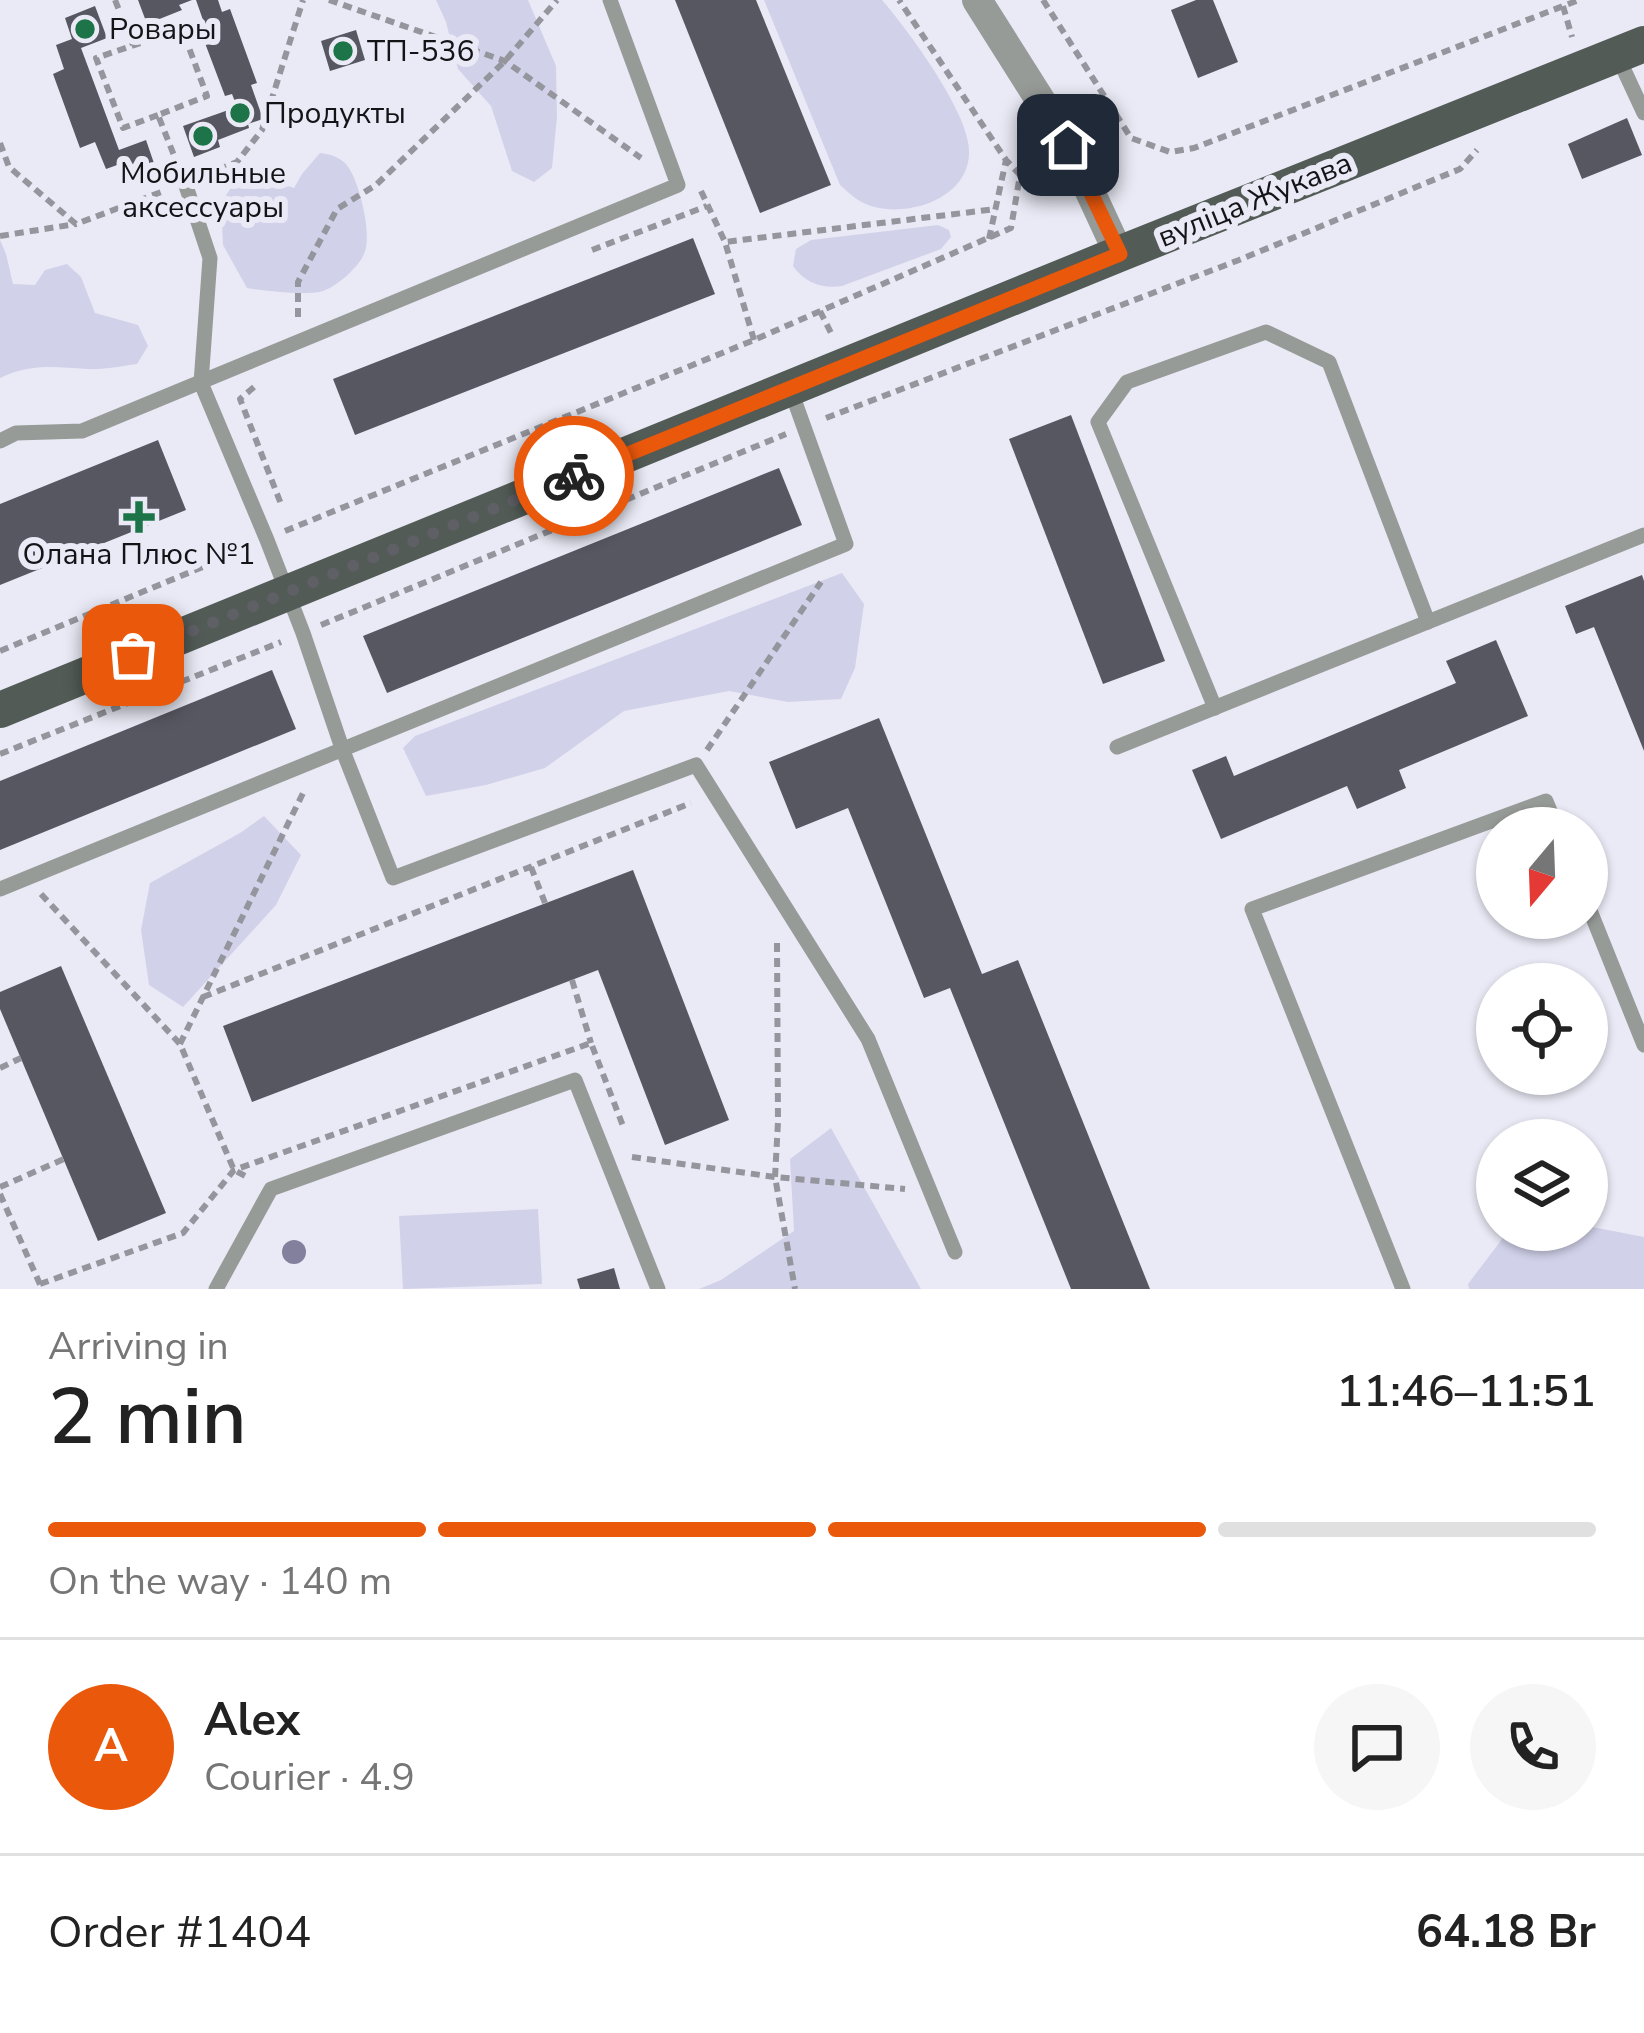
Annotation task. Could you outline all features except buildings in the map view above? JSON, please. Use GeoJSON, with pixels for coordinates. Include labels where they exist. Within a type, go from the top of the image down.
{"type":"FeatureCollection","features":[{"type":"Feature","properties":{"kind":"main road","name":"вуліца Жукава"},"geometry":{"type":"LineString","coordinates":[[0,710],[1630,50]]}},
{"type":"Feature","properties":{"kind":"street"},"geometry":{"type":"LineString","coordinates":[[977,0],[1068,145],[1120,254]]}},
{"type":"Feature","properties":{"kind":"lane"},"geometry":{"type":"LineString","coordinates":[[0,440],[16,433],[82,431],[678,185],[610,0]]}},
{"type":"Feature","properties":{"kind":"lane"},"geometry":{"type":"LineString","coordinates":[[1630,50],[1644,113]]}},
{"type":"Feature","properties":{"kind":"lane"},"geometry":{"type":"LineString","coordinates":[[185,183],[210,258],[201,383],[267,540],[393,878],[696,765],[868,1039],[955,1252]]}},
{"type":"Feature","properties":{"kind":"lane"},"geometry":{"type":"LineString","coordinates":[[1215,708],[1098,422],[1127,382],[1266,332],[1329,362],[1428,622]]}},
{"type":"Feature","properties":{"kind":"lane"},"geometry":{"type":"LineString","coordinates":[[0,889],[846,544],[790,388]]}},
{"type":"Feature","properties":{"kind":"lane"},"geometry":{"type":"LineString","coordinates":[[1117,747],[1644,535]]}},
{"type":"Feature","properties":{"kind":"lane"},"geometry":{"type":"LineString","coordinates":[[1402,1289],[1252,909],[1476,827]]}},
{"type":"Feature","properties":{"kind":"lane"},"geometry":{"type":"LineString","coordinates":[[1601,939],[1644,1045]]}},
{"type":"Feature","properties":{"kind":"lane"},"geometry":{"type":"LineString","coordinates":[[216,1289],[271,1189],[575,1080],[658,1289]]}},
{"type":"Feature","properties":{"kind":"path"},"geometry":{"type":"LineString","coordinates":[[115,0],[133,45]]}},
{"type":"Feature","properties":{"kind":"path"},"geometry":{"type":"LineString","coordinates":[[0,236],[76,224],[237,163],[262,130],[303,0]]}},
{"type":"Feature","properties":{"kind":"path"},"geometry":{"type":"LineString","coordinates":[[329,0],[505,61],[707,206],[576,256]]}},
{"type":"Feature","properties":{"kind":"path"},"geometry":{"type":"LineString","coordinates":[[297,343],[298,282],[337,209],[376,185],[505,61],[557,0]]}},
{"type":"Feature","properties":{"kind":"path"},"geometry":{"type":"LineString","coordinates":[[0,651],[754,340],[1011,228],[1020,175],[899,0]]}},
{"type":"Feature","properties":{"kind":"path"},"geometry":{"type":"LineString","coordinates":[[1043,0],[1131,138],[1170,152],[1194,148],[1579,0]]}},
{"type":"Feature","properties":{"kind":"path"},"geometry":{"type":"LineString","coordinates":[[1563,6],[1574,43]]}},
{"type":"Feature","properties":{"kind":"path"},"geometry":{"type":"LineString","coordinates":[[182,28],[207,96],[158,115],[123,128],[96,58],[182,28]]}},
{"type":"Feature","properties":{"kind":"path"},"geometry":{"type":"LineString","coordinates":[[158,115],[185,183]]}},
{"type":"Feature","properties":{"kind":"path"},"geometry":{"type":"LineString","coordinates":[[0,143],[9,167],[76,224]]}},
{"type":"Feature","properties":{"kind":"path"},"geometry":{"type":"LineString","coordinates":[[989,239],[1006,160]]}},
{"type":"Feature","properties":{"kind":"path"},"geometry":{"type":"LineString","coordinates":[[754,340],[725,242],[996,209]]}},
{"type":"Feature","properties":{"kind":"path"},"geometry":{"type":"LineString","coordinates":[[256,385],[240,399],[282,506]]}},
{"type":"Feature","properties":{"kind":"path"},"geometry":{"type":"LineString","coordinates":[[696,765],[846,544]]}},
{"type":"Feature","properties":{"kind":"path"},"geometry":{"type":"LineString","coordinates":[[180,1044],[319,760]]}},
{"type":"Feature","properties":{"kind":"path"},"geometry":{"type":"LineString","coordinates":[[203,997],[714,794]]}},
{"type":"Feature","properties":{"kind":"path"},"geometry":{"type":"LineString","coordinates":[[531,867],[545,903]]}},
{"type":"Feature","properties":{"kind":"path"},"geometry":{"type":"LineString","coordinates":[[26,878],[180,1044],[234,1170],[271,1189]]}},
{"type":"Feature","properties":{"kind":"path"},"geometry":{"type":"LineString","coordinates":[[777,891],[775,1177],[795,1289]]}},
{"type":"Feature","properties":{"kind":"path"},"geometry":{"type":"LineString","coordinates":[[572,980],[591,1042]]}},
{"type":"Feature","properties":{"kind":"path"},"geometry":{"type":"LineString","coordinates":[[0,1068],[21,1058]]}},
{"type":"Feature","properties":{"kind":"path"},"geometry":{"type":"LineString","coordinates":[[604,1153],[930,1192]]}},
{"type":"Feature","properties":{"kind":"path"},"geometry":{"type":"LineString","coordinates":[[42,1289],[0,1190],[64,1159]]}},
{"type":"Feature","properties":{"kind":"shaded area"},"geometry":{"type":"Polygon","coordinates":[[[436,0],[528,0],[556,66],[552,168],[534,182],[512,171],[491,106],[458,69],[436,0]]]}},
{"type":"Feature","properties":{"kind":"shaded area"},"geometry":{"type":"Polygon","coordinates":[[[764,0],[882,0],[932,68],[964,126],[968,160],[953,189],[923,205],[888,209],[862,202],[840,185],[764,0]]]}},
{"type":"Feature","properties":{"kind":"shaded area"},"geometry":{"type":"Polygon","coordinates":[[[320,153],[343,162],[356,182],[367,234],[361,259],[323,291],[247,288],[223,245],[221,203],[236,180],[260,177],[294,188],[320,153]]]}},
{"type":"Feature","properties":{"kind":"shaded area"},"geometry":{"type":"Polygon","coordinates":[[[938,225],[949,230],[951,237],[941,249],[842,286],[814,283],[793,266],[796,249],[811,240],[938,225]]]}},
{"type":"Feature","properties":{"kind":"shaded area"},"geometry":{"type":"Polygon","coordinates":[[[0,240],[13,284],[35,285],[45,270],[67,264],[81,277],[95,313],[138,325],[148,346],[137,364],[33,368],[0,378],[0,240]]]}},
{"type":"Feature","properties":{"kind":"shaded area"},"geometry":{"type":"Polygon","coordinates":[[[842,573],[864,604],[855,668],[841,699],[788,702],[729,691],[624,711],[545,768],[426,796],[403,748],[415,736],[842,573]]]}},
{"type":"Feature","properties":{"kind":"shaded area"},"geometry":{"type":"Polygon","coordinates":[[[264,816],[301,855],[276,905],[183,1007],[149,985],[141,930],[150,883],[264,816]]]}},
{"type":"Feature","properties":{"kind":"shaded area"},"geometry":{"type":"Polygon","coordinates":[[[831,1128],[921,1289],[699,1289],[721,1280],[794,1231],[790,1159],[831,1128]]]}},
{"type":"Feature","properties":{"kind":"shaded area"},"geometry":{"type":"Polygon","coordinates":[[[538,1209],[542,1284],[403,1289],[399,1216],[538,1209]]]}},
{"type":"Feature","properties":{"kind":"shaded area"},"geometry":{"type":"Polygon","coordinates":[[[1608,1230],[1644,1237],[1644,1289],[1469,1289],[1493,1251],[1608,1251],[1608,1230]]]}},
{"type":"Feature","properties":{"kind":"way so far"},"geometry":{"type":"LineString","coordinates":[[133,655],[574,476]]}},
{"type":"Feature","properties":{"kind":"place","name":"Ровары"},"geometry":{"type":"Point","coordinates":[85,29]}},
{"type":"Feature","properties":{"kind":"place","name":"ТП-536"},"geometry":{"type":"Point","coordinates":[343,51]}},
{"type":"Feature","properties":{"kind":"place","name":"Продукты"},"geometry":{"type":"Point","coordinates":[240,113]}},
{"type":"Feature","properties":{"kind":"place","name":"Мобильные аксессуары"},"geometry":{"type":"Point","coordinates":[203,136]}},
{"type":"Feature","properties":{"kind":"place","name":"Олана Плюс №1"},"geometry":{"type":"Point","coordinates":[139,517]}},
{"type":"Feature","properties":{"kind":"route"},"geometry":{"type":"LineString","coordinates":[[574,476],[1120,254],[1068,145]]}}]}
